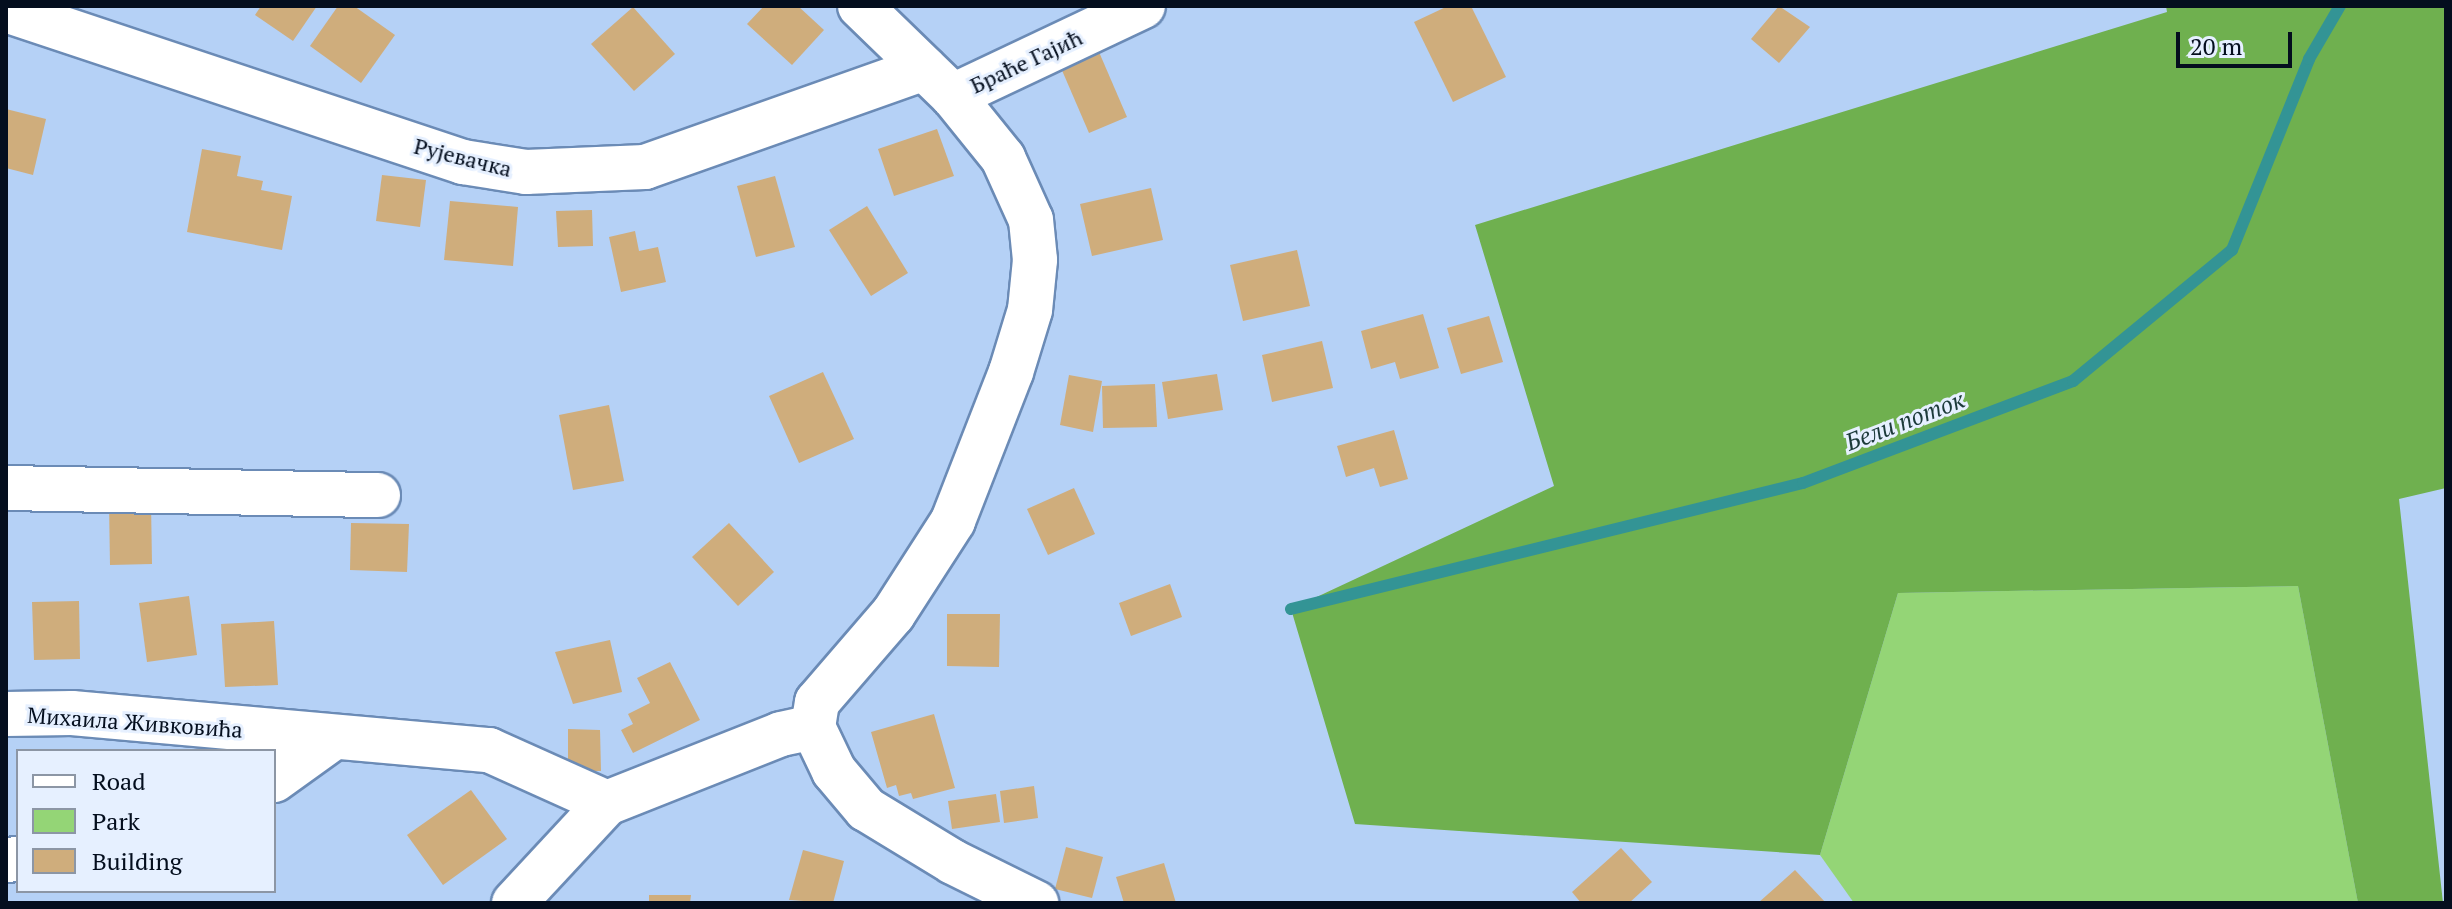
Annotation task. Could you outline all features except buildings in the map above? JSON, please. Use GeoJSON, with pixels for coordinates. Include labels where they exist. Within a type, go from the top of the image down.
{"type":"FeatureCollection","features":[{"type":"Feature","properties":{"kind":"street"},"geometry":{"type":"LineString","coordinates":[[860,6],[938,82],[1003,158],[1031,220],[1035,260],[1030,310],[991,433],[953,521],[893,614],[817,702],[813,727],[834,771],[866,809],[953,862],[1036,903]]}},
{"type":"Feature","properties":{"kind":"street","name":"Браће Гајић"},"geometry":{"type":"LineString","coordinates":[[938,82],[1143,6]]}},
{"type":"Feature","properties":{"kind":"street","name":"Рујевачка"},"geometry":{"type":"LineString","coordinates":[[6,10],[463,162],[526,172],[645,167],[938,82]]}},
{"type":"Feature","properties":{"kind":"street"},"geometry":{"type":"LineString","coordinates":[[6,488],[378,495]]}},
{"type":"Feature","properties":{"kind":"street","name":"Михаила Живковића"},"geometry":{"type":"LineString","coordinates":[[6,714],[72,713],[489,750],[607,803]]}},
{"type":"Feature","properties":{"kind":"street"},"geometry":{"type":"LineString","coordinates":[[514,903],[607,803],[781,734],[813,727]]}},
{"type":"Feature","properties":{"kind":"street"},"geometry":{"type":"LineString","coordinates":[[276,779],[334,737]]}},
{"type":"Feature","properties":{"kind":"green space"},"geometry":{"type":"Polygon","coordinates":[[[2166,6],[2446,6],[2446,488],[2399,499],[2443,903],[2358,903],[2298,586],[1898,593],[1820,855],[1355,824],[1291,609],[1554,486],[1475,225],[2167,12],[2166,6]]]}},
{"type":"Feature","properties":{"kind":"green space"},"geometry":{"type":"Polygon","coordinates":[[[2298,586],[2358,903],[1854,903],[1820,855],[1898,593],[2298,586]]]}},
{"type":"Feature","properties":{"kind":"waterway","name":"Бели поток"},"geometry":{"type":"LineString","coordinates":[[1291,609],[1803,483],[2073,381],[2232,250],[2309,59],[2340,6]]}}]}
